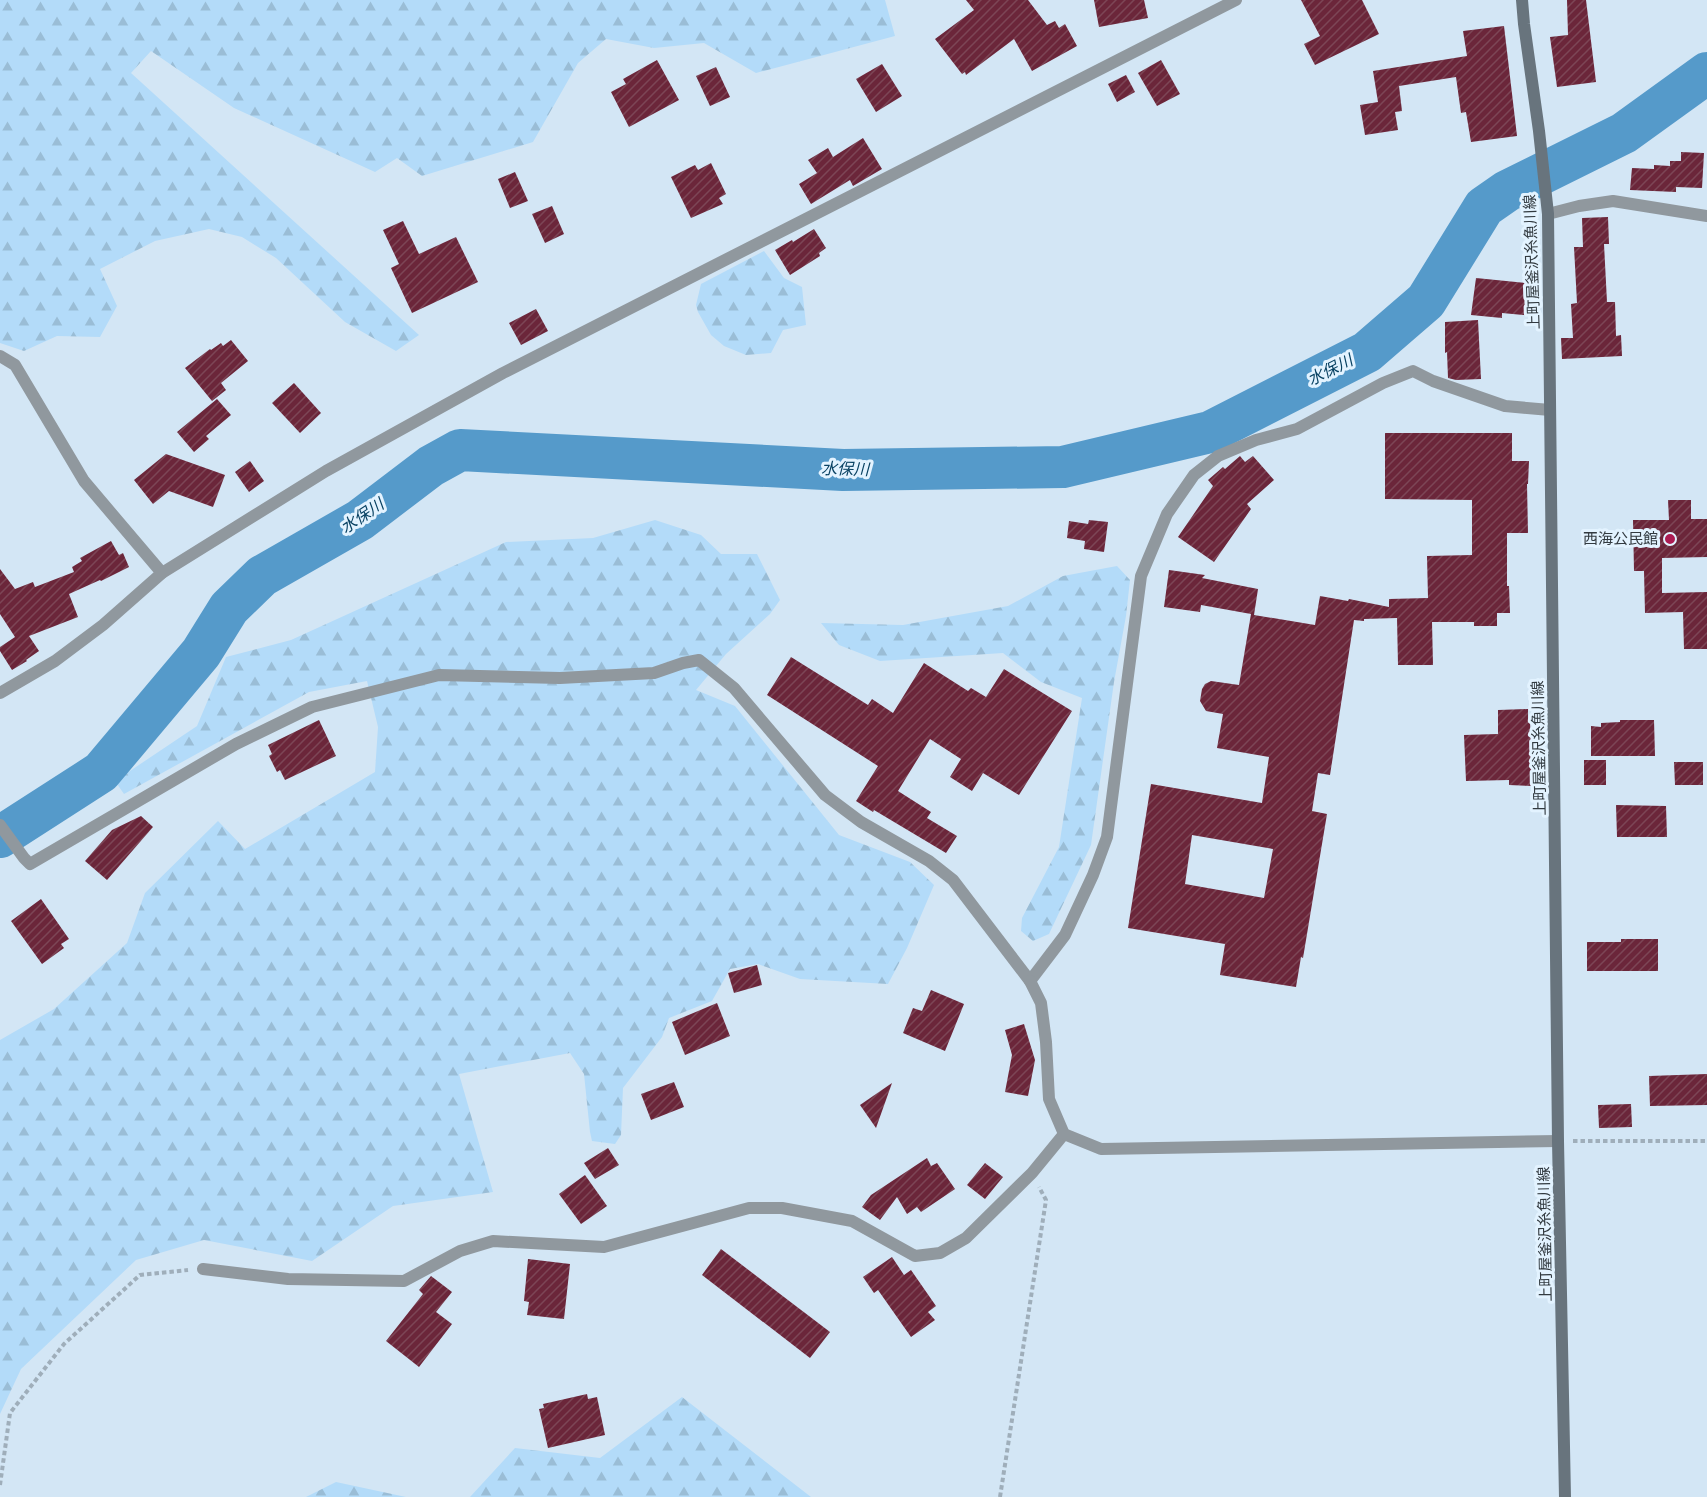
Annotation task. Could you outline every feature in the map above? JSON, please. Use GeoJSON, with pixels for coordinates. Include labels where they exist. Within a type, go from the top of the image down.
{"type":"FeatureCollection","features":[{"type":"Feature","properties":{"kind":"main road","name":"上町屋釜沢糸魚川線"},"geometry":{"type":"LineString","coordinates":[[1522,0],[1547,210],[1558,1141],[1565,1497]]}},
{"type":"Feature","properties":{"kind":"street"},"geometry":{"type":"LineString","coordinates":[[0,693],[55,661],[103,625],[162,573],[326,471],[503,373],[1236,0]]}},
{"type":"Feature","properties":{"kind":"street"},"geometry":{"type":"LineString","coordinates":[[1547,210],[1613,201],[1707,216]]}},
{"type":"Feature","properties":{"kind":"street"},"geometry":{"type":"LineString","coordinates":[[0,356],[15,365],[84,481],[162,573]]}},
{"type":"Feature","properties":{"kind":"street"},"geometry":{"type":"LineString","coordinates":[[1030,981],[1065,935],[1093,875],[1107,837],[1141,576],[1167,514],[1194,475],[1218,456],[1256,440],[1297,429],[1383,383],[1413,371],[1433,381],[1505,406],[1550,410]]}},
{"type":"Feature","properties":{"kind":"street"},"geometry":{"type":"LineString","coordinates":[[0,825],[30,864],[236,744],[312,707],[439,675],[560,678],[654,673],[699,660],[734,688],[825,795],[861,822],[929,861],[953,880],[1030,981],[1041,1003],[1049,1099],[1064,1134],[1101,1149],[1558,1141]]}},
{"type":"Feature","properties":{"kind":"street"},"geometry":{"type":"LineString","coordinates":[[203,1269],[288,1279],[404,1281],[460,1251],[494,1241],[604,1247],[749,1208],[782,1208],[852,1221],[915,1256],[940,1253],[966,1238],[1032,1173],[1064,1134]]}},
{"type":"Feature","properties":{"kind":"path"},"geometry":{"type":"LineString","coordinates":[[1558,1141],[1707,1141]]}},
{"type":"Feature","properties":{"kind":"path"},"geometry":{"type":"LineString","coordinates":[[1000,1497],[1046,1200],[1032,1173]]}},
{"type":"Feature","properties":{"kind":"path"},"geometry":{"type":"LineString","coordinates":[[0,1485],[10,1413],[64,1344],[140,1275],[203,1269]]}},
{"type":"Feature","properties":{"kind":"green space"},"geometry":{"type":"Polygon","coordinates":[[[0,0],[885,0],[895,36],[756,73],[704,43],[654,48],[606,39],[578,63],[533,142],[422,176],[397,158],[375,172],[234,108],[151,51],[131,73],[419,335],[396,351],[345,322],[276,258],[242,237],[209,229],[155,241],[100,269],[117,306],[100,337],[57,336],[24,351],[0,343],[0,0]]]}},
{"type":"Feature","properties":{"kind":"green space"},"geometry":{"type":"Polygon","coordinates":[[[764,251],[784,278],[802,287],[806,325],[783,330],[771,353],[746,355],[724,346],[711,335],[696,305],[701,284],[764,251]]]}},
{"type":"Feature","properties":{"kind":"green space"},"geometry":{"type":"Polygon","coordinates":[[[655,520],[701,535],[721,554],[757,554],[780,600],[770,614],[726,654],[696,690],[735,706],[839,835],[910,862],[934,885],[907,948],[888,984],[800,979],[758,964],[730,969],[712,1001],[669,1018],[662,1037],[623,1088],[621,1135],[615,1144],[592,1141],[584,1074],[570,1053],[459,1074],[493,1192],[393,1206],[312,1261],[204,1240],[136,1260],[21,1369],[0,1414],[0,1040],[54,1009],[127,943],[145,893],[218,821],[245,849],[375,772],[378,727],[367,681],[309,692],[124,794],[115,781],[197,726],[226,657],[291,640],[506,542],[593,538],[655,520]]]}},
{"type":"Feature","properties":{"kind":"green space"},"geometry":{"type":"Polygon","coordinates":[[[1117,566],[1130,580],[1091,845],[1049,934],[1033,941],[1021,931],[1022,918],[1059,847],[1082,698],[1041,682],[1003,653],[880,661],[839,645],[821,623],[903,625],[1008,606],[1063,576],[1117,566]]]}},
{"type":"Feature","properties":{"kind":"green space"},"geometry":{"type":"Polygon","coordinates":[[[682,1397],[811,1497],[470,1497],[515,1448],[600,1458],[682,1397]]]}},
{"type":"Feature","properties":{"kind":"green space"},"geometry":{"type":"Polygon","coordinates":[[[336,1482],[406,1497],[306,1497],[336,1482]]]}},
{"type":"Feature","properties":{"kind":"building"},"geometry":{"type":"Polygon","coordinates":[[[966,0],[1028,0],[1047,25],[1055,21],[1059,28],[1065,24],[1077,46],[1032,71],[1014,39],[966,75],[965,72],[962,74],[935,39],[974,10],[966,0]]]}},
{"type":"Feature","properties":{"kind":"building"},"geometry":{"type":"Polygon","coordinates":[[[1094,0],[1144,0],[1148,18],[1099,27],[1094,0]]]}},
{"type":"Feature","properties":{"kind":"building"},"geometry":{"type":"Polygon","coordinates":[[[1301,0],[1362,0],[1379,34],[1315,65],[1304,44],[1320,36],[1301,0]]]}},
{"type":"Feature","properties":{"kind":"building"},"geometry":{"type":"Polygon","coordinates":[[[1567,0],[1586,0],[1596,82],[1557,87],[1550,37],[1568,35],[1567,0]]]}},
{"type":"Feature","properties":{"kind":"building"},"geometry":{"type":"Polygon","coordinates":[[[1504,26],[1517,136],[1471,142],[1466,112],[1461,113],[1456,77],[1399,86],[1402,111],[1395,112],[1398,130],[1365,135],[1360,105],[1378,102],[1373,71],[1467,56],[1463,31],[1504,26]]]}},
{"type":"Feature","properties":{"kind":"building"},"geometry":{"type":"Polygon","coordinates":[[[657,60],[679,100],[629,127],[611,92],[626,84],[623,79],[657,60]]]}},
{"type":"Feature","properties":{"kind":"building"},"geometry":{"type":"Polygon","coordinates":[[[1161,60],[1180,94],[1157,106],[1138,73],[1161,60]]]}},
{"type":"Feature","properties":{"kind":"building"},"geometry":{"type":"Polygon","coordinates":[[[882,64],[902,96],[876,112],[856,79],[882,64]]]}},
{"type":"Feature","properties":{"kind":"building"},"geometry":{"type":"Polygon","coordinates":[[[716,67],[730,97],[710,106],[696,76],[716,67]]]}},
{"type":"Feature","properties":{"kind":"building"},"geometry":{"type":"Polygon","coordinates":[[[1126,75],[1135,92],[1117,102],[1108,84],[1126,75]]]}},
{"type":"Feature","properties":{"kind":"building"},"geometry":{"type":"Polygon","coordinates":[[[863,138],[882,169],[853,186],[850,180],[811,204],[799,184],[817,173],[808,160],[828,148],[833,157],[863,138]]]}},
{"type":"Feature","properties":{"kind":"building"},"geometry":{"type":"Polygon","coordinates":[[[1681,152],[1704,153],[1702,188],[1676,187],[1676,192],[1630,190],[1632,168],[1654,169],[1654,165],[1670,166],[1670,161],[1681,161],[1681,152]]]}},
{"type":"Feature","properties":{"kind":"building"},"geometry":{"type":"Polygon","coordinates":[[[711,163],[726,194],[719,198],[723,204],[691,218],[671,177],[695,165],[698,170],[711,163]]]}},
{"type":"Feature","properties":{"kind":"building"},"geometry":{"type":"Polygon","coordinates":[[[515,172],[528,201],[510,208],[498,179],[515,172]]]}},
{"type":"Feature","properties":{"kind":"building"},"geometry":{"type":"Polygon","coordinates":[[[552,206],[564,234],[545,243],[532,214],[552,206]]]}},
{"type":"Feature","properties":{"kind":"building"},"geometry":{"type":"Polygon","coordinates":[[[1608,217],[1609,244],[1604,244],[1607,302],[1615,302],[1616,336],[1621,335],[1622,356],[1562,359],[1561,338],[1573,338],[1571,304],[1577,303],[1574,247],[1583,247],[1582,218],[1608,217]]]}},
{"type":"Feature","properties":{"kind":"building"},"geometry":{"type":"Polygon","coordinates":[[[403,221],[419,254],[456,237],[478,282],[412,313],[391,268],[399,264],[383,230],[403,221]]]}},
{"type":"Feature","properties":{"kind":"building"},"geometry":{"type":"Polygon","coordinates":[[[814,229],[826,248],[819,253],[820,256],[790,275],[775,250],[814,229]]]}},
{"type":"Feature","properties":{"kind":"building"},"geometry":{"type":"Polygon","coordinates":[[[1476,278],[1537,284],[1535,316],[1502,313],[1502,318],[1471,315],[1476,278]]]}},
{"type":"Feature","properties":{"kind":"building"},"geometry":{"type":"Polygon","coordinates":[[[536,309],[548,331],[521,345],[509,323],[536,309]]]}},
{"type":"Feature","properties":{"kind":"building"},"geometry":{"type":"Polygon","coordinates":[[[1478,320],[1481,379],[1448,378],[1445,322],[1478,320]]]}},
{"type":"Feature","properties":{"kind":"building"},"geometry":{"type":"Polygon","coordinates":[[[231,340],[248,361],[221,383],[226,390],[212,401],[185,368],[210,349],[221,343],[223,346],[231,340]]]}},
{"type":"Feature","properties":{"kind":"building"},"geometry":{"type":"Polygon","coordinates":[[[294,383],[321,413],[300,433],[272,403],[294,383]]]}},
{"type":"Feature","properties":{"kind":"building"},"geometry":{"type":"Polygon","coordinates":[[[217,399],[231,415],[206,436],[209,439],[194,452],[177,432],[217,399]]]}},
{"type":"Feature","properties":{"kind":"building"},"geometry":{"type":"Polygon","coordinates":[[[1385,433],[1512,433],[1512,461],[1529,461],[1528,533],[1507,533],[1507,586],[1509,586],[1510,613],[1497,613],[1497,626],[1474,626],[1474,622],[1432,622],[1433,665],[1398,665],[1397,618],[1354,620],[1330,775],[1318,773],[1312,811],[1327,814],[1296,987],[1220,975],[1225,944],[1128,928],[1151,784],[1262,803],[1269,757],[1217,748],[1223,714],[1206,711],[1200,701],[1202,689],[1211,681],[1239,685],[1251,614],[1201,605],[1200,612],[1164,607],[1169,570],[1205,575],[1202,578],[1258,589],[1254,615],[1315,625],[1320,596],[1389,607],[1389,599],[1428,598],[1427,556],[1472,555],[1472,500],[1385,499],[1385,433]],[[1192,835],[1185,884],[1264,898],[1273,849],[1192,835]]]}},
{"type":"Feature","properties":{"kind":"building"},"geometry":{"type":"Polygon","coordinates":[[[166,454],[225,475],[213,507],[169,491],[153,504],[134,480],[166,454]]]}},
{"type":"Feature","properties":{"kind":"building"},"geometry":{"type":"Polygon","coordinates":[[[1240,456],[1245,462],[1253,456],[1274,480],[1247,504],[1251,509],[1214,562],[1178,537],[1213,486],[1208,480],[1240,456]]]}},
{"type":"Feature","properties":{"kind":"building"},"geometry":{"type":"Polygon","coordinates":[[[250,461],[264,481],[249,492],[235,472],[250,461]]]}},
{"type":"Feature","properties":{"kind":"building"},"geometry":{"type":"Polygon","coordinates":[[[1668,500],[1691,500],[1691,519],[1707,519],[1707,557],[1662,558],[1662,593],[1707,592],[1707,649],[1684,649],[1683,612],[1645,613],[1644,571],[1634,571],[1633,520],[1669,520],[1668,500]]]}},
{"type":"Feature","properties":{"kind":"building"},"geometry":{"type":"Polygon","coordinates":[[[1089,520],[1108,522],[1104,552],[1084,549],[1085,541],[1067,538],[1069,521],[1088,524],[1089,520]]]}},
{"type":"Feature","properties":{"kind":"building"},"geometry":{"type":"Polygon","coordinates":[[[111,541],[119,555],[123,553],[129,567],[69,594],[78,617],[29,636],[39,651],[12,670],[0,651],[0,647],[15,637],[0,614],[0,569],[15,589],[33,582],[35,587],[74,572],[72,567],[82,561],[80,558],[111,541]]]}},
{"type":"Feature","properties":{"kind":"building"},"geometry":{"type":"Polygon","coordinates":[[[791,657],[868,705],[872,699],[893,713],[924,663],[968,691],[971,688],[986,697],[1004,669],[1072,711],[1019,795],[983,773],[972,791],[950,777],[961,759],[930,739],[898,791],[931,812],[927,818],[957,836],[946,853],[856,801],[878,766],[767,695],[791,657]]]}},
{"type":"Feature","properties":{"kind":"building"},"geometry":{"type":"Polygon","coordinates":[[[1528,709],[1532,742],[1532,786],[1509,785],[1509,780],[1466,781],[1464,735],[1498,734],[1498,710],[1528,709]]]}},
{"type":"Feature","properties":{"kind":"building"},"geometry":{"type":"Polygon","coordinates":[[[319,720],[336,756],[285,780],[280,770],[277,772],[269,756],[272,754],[268,745],[319,720]]]}},
{"type":"Feature","properties":{"kind":"building"},"geometry":{"type":"Polygon","coordinates":[[[1620,720],[1654,720],[1655,756],[1591,756],[1591,726],[1601,727],[1601,723],[1620,722],[1620,720]]]}},
{"type":"Feature","properties":{"kind":"building"},"geometry":{"type":"Polygon","coordinates":[[[1584,760],[1606,760],[1606,785],[1584,785],[1584,760]]]}},
{"type":"Feature","properties":{"kind":"building"},"geometry":{"type":"Polygon","coordinates":[[[1674,762],[1703,762],[1703,785],[1675,785],[1674,762]]]}},
{"type":"Feature","properties":{"kind":"building"},"geometry":{"type":"Polygon","coordinates":[[[1616,805],[1666,806],[1667,837],[1617,837],[1616,805]]]}},
{"type":"Feature","properties":{"kind":"building"},"geometry":{"type":"Polygon","coordinates":[[[141,816],[153,827],[107,880],[85,861],[112,830],[141,816]]]}},
{"type":"Feature","properties":{"kind":"building"},"geometry":{"type":"Polygon","coordinates":[[[41,899],[69,939],[61,944],[64,948],[42,964],[11,921],[41,899]]]}},
{"type":"Feature","properties":{"kind":"building"},"geometry":{"type":"Polygon","coordinates":[[[1621,939],[1658,939],[1658,971],[1587,971],[1587,942],[1621,942],[1621,939]]]}},
{"type":"Feature","properties":{"kind":"building"},"geometry":{"type":"Polygon","coordinates":[[[757,965],[762,985],[734,993],[728,973],[757,965]]]}},
{"type":"Feature","properties":{"kind":"building"},"geometry":{"type":"Polygon","coordinates":[[[931,990],[964,1004],[945,1051],[903,1033],[913,1008],[922,1011],[931,990]]]}},
{"type":"Feature","properties":{"kind":"building"},"geometry":{"type":"Polygon","coordinates":[[[717,1003],[730,1036],[685,1055],[672,1022],[717,1003]]]}},
{"type":"Feature","properties":{"kind":"building"},"geometry":{"type":"Polygon","coordinates":[[[1024,1024],[1035,1060],[1028,1096],[1005,1092],[1012,1055],[1005,1030],[1024,1024]]]}},
{"type":"Feature","properties":{"kind":"building"},"geometry":{"type":"Polygon","coordinates":[[[1707,1074],[1707,1105],[1650,1106],[1649,1076],[1707,1074]]]}},
{"type":"Feature","properties":{"kind":"building"},"geometry":{"type":"Polygon","coordinates":[[[674,1082],[684,1107],[651,1120],[641,1094],[674,1082]]]}},
{"type":"Feature","properties":{"kind":"building"},"geometry":{"type":"Polygon","coordinates":[[[892,1083],[876,1128],[860,1105],[892,1083]]]}},
{"type":"Feature","properties":{"kind":"building"},"geometry":{"type":"Polygon","coordinates":[[[1631,1104],[1632,1127],[1599,1128],[1598,1105],[1631,1104]]]}},
{"type":"Feature","properties":{"kind":"building"},"geometry":{"type":"Polygon","coordinates":[[[608,1148],[619,1165],[595,1179],[584,1163],[608,1148]]]}},
{"type":"Feature","properties":{"kind":"building"},"geometry":{"type":"Polygon","coordinates":[[[927,1158],[931,1166],[937,1163],[955,1189],[921,1212],[917,1207],[907,1214],[897,1197],[880,1220],[862,1207],[871,1195],[927,1158]]]}},
{"type":"Feature","properties":{"kind":"building"},"geometry":{"type":"Polygon","coordinates":[[[985,1163],[1003,1177],[985,1199],[967,1185],[985,1163]]]}},
{"type":"Feature","properties":{"kind":"building"},"geometry":{"type":"Polygon","coordinates":[[[585,1175],[607,1206],[581,1224],[559,1194],[585,1175]]]}},
{"type":"Feature","properties":{"kind":"building"},"geometry":{"type":"Polygon","coordinates":[[[721,1249],[830,1332],[810,1358],[702,1275],[721,1249]]]}},
{"type":"Feature","properties":{"kind":"building"},"geometry":{"type":"Polygon","coordinates":[[[892,1257],[904,1275],[911,1270],[936,1306],[928,1312],[935,1320],[911,1337],[878,1290],[874,1293],[863,1277],[892,1257]]]}},
{"type":"Feature","properties":{"kind":"building"},"geometry":{"type":"Polygon","coordinates":[[[528,1259],[570,1264],[564,1319],[527,1315],[529,1302],[524,1301],[528,1259]]]}},
{"type":"Feature","properties":{"kind":"building"},"geometry":{"type":"Polygon","coordinates":[[[431,1276],[452,1292],[436,1312],[452,1324],[419,1367],[386,1341],[423,1294],[419,1290],[431,1276]]]}},
{"type":"Feature","properties":{"kind":"building"},"geometry":{"type":"Polygon","coordinates":[[[587,1394],[588,1399],[597,1397],[605,1435],[548,1448],[539,1409],[544,1408],[543,1404],[587,1394]]]}},
{"type":"Feature","properties":{"kind":"waterway","name":"水保川"},"geometry":{"type":"LineString","coordinates":[[0,837],[101,772],[201,653],[229,608],[262,576],[360,520],[431,466],[460,450],[843,470],[1063,467],[1210,432],[1367,352],[1426,301],[1484,207],[1507,191],[1624,133],[1707,73]]}},
{"type":"Feature","properties":{"kind":"place","name":"西海公民館"},"geometry":{"type":"Point","coordinates":[1670,539]}}]}
